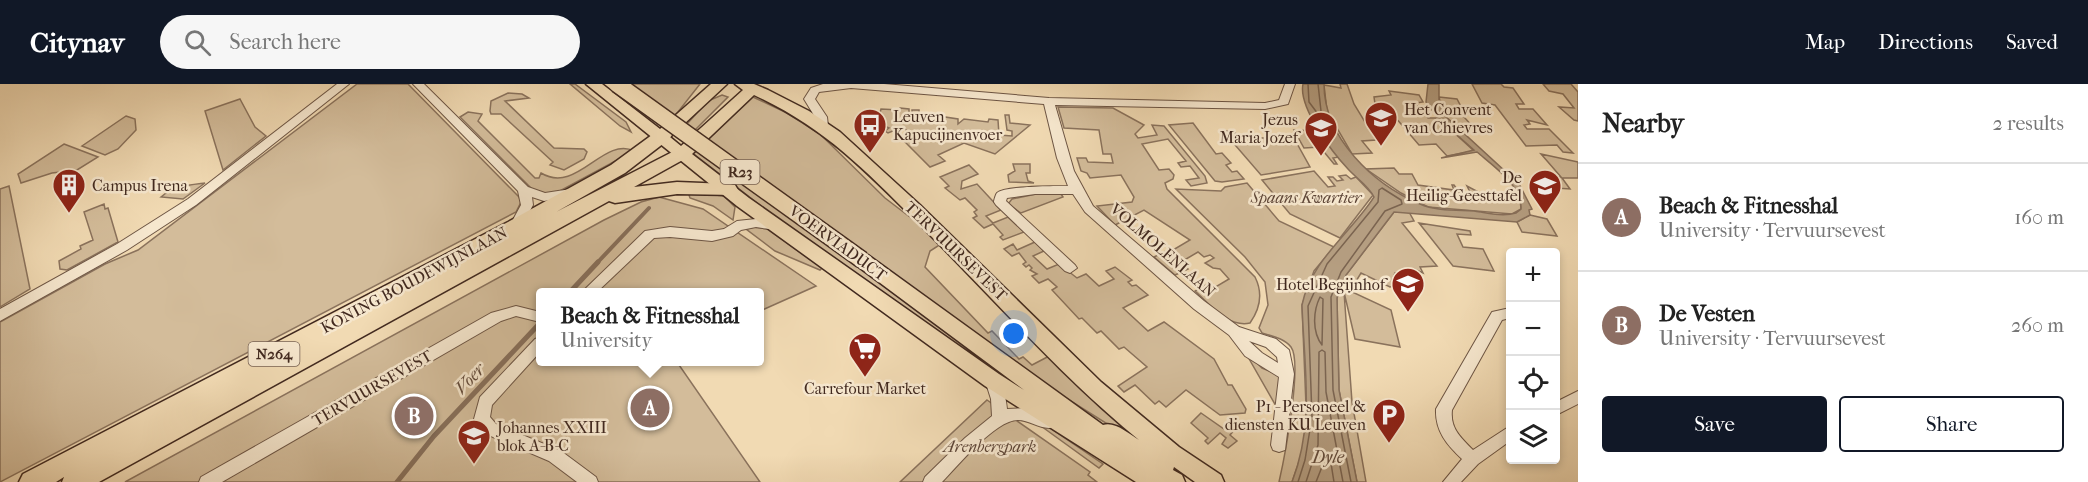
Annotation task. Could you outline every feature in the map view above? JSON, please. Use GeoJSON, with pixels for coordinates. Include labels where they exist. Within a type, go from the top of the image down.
{"type":"FeatureCollection","features":[{"type":"Feature","properties":{"kind":"highway","name":"KONING BOUDEWIJNLAAN"},"geometry":{"type":"LineString","coordinates":[[32,482],[515,227],[626,164],[662,136]]}},
{"type":"Feature","properties":{"kind":"highway","name":"KONING BOUDEWIJNLAAN"},"geometry":{"type":"LineString","coordinates":[[75,482],[608,196],[682,153]]}},
{"type":"Feature","properties":{"kind":"highway","name":"N264"},"geometry":{"type":"LineString","coordinates":[[608,196],[677,188],[728,190]]}},
{"type":"Feature","properties":{"kind":"main road","name":"R23"},"geometry":{"type":"LineString","coordinates":[[593,84],[743,202],[992,380],[1155,482]]}},
{"type":"Feature","properties":{"kind":"main road","name":"VOERVIADUCT"},"geometry":{"type":"LineString","coordinates":[[617,84],[1058,402],[1107,440],[1174,482]]}},
{"type":"Feature","properties":{"kind":"main road"},"geometry":{"type":"LineString","coordinates":[[662,136],[720,84]]}},
{"type":"Feature","properties":{"kind":"main road"},"geometry":{"type":"LineString","coordinates":[[682,153],[750,86]]}},
{"type":"Feature","properties":{"kind":"main road","name":"TERVUURSEVEST"},"geometry":{"type":"LineString","coordinates":[[750,86],[822,126],[951,244],[1108,403],[1163,449],[1213,482]]}},
{"type":"Feature","properties":{"kind":"main road","name":"VOERVIADUCT"},"geometry":{"type":"LineString","coordinates":[[1058,402],[1192,482]]}},
{"type":"Feature","properties":{"kind":"street"},"geometry":{"type":"LineString","coordinates":[[0,316],[122,247],[192,202],[344,84]]}},
{"type":"Feature","properties":{"kind":"street"},"geometry":{"type":"LineString","coordinates":[[418,84],[524,190],[544,197],[580,190]]}},
{"type":"Feature","properties":{"kind":"street"},"geometry":{"type":"LineString","coordinates":[[844,84],[849,85]]}},
{"type":"Feature","properties":{"kind":"street"},"geometry":{"type":"LineString","coordinates":[[822,126],[822,118],[810,103],[812,94],[825,86],[965,89],[1049,101],[1271,106],[1286,101],[1290,84]]}},
{"type":"Feature","properties":{"kind":"street","name":"VOLMOLENLAAN"},"geometry":{"type":"LineString","coordinates":[[1049,101],[1062,161],[1074,190],[1110,230],[1199,305],[1234,331],[1279,348],[1284,354],[1287,374],[1279,445]]}},
{"type":"Feature","properties":{"kind":"street"},"geometry":{"type":"LineString","coordinates":[[515,227],[526,210],[524,190]]}},
{"type":"Feature","properties":{"kind":"street"},"geometry":{"type":"LineString","coordinates":[[1070,268],[1000,201],[1002,195],[1014,191],[1074,190]]}},
{"type":"Feature","properties":{"kind":"street"},"geometry":{"type":"LineString","coordinates":[[737,226],[743,202]]}},
{"type":"Feature","properties":{"kind":"street"},"geometry":{"type":"LineString","coordinates":[[593,288],[650,234],[670,232],[712,236],[728,232],[737,226],[756,223],[776,225]]}},
{"type":"Feature","properties":{"kind":"street","name":"TERVUURSEVEST"},"geometry":{"type":"LineString","coordinates":[[207,482],[496,317],[516,311],[536,315]]}},
{"type":"Feature","properties":{"kind":"street"},"geometry":{"type":"LineString","coordinates":[[1472,459],[1447,433],[1442,421],[1444,409],[1497,316],[1506,314]]}},
{"type":"Feature","properties":{"kind":"street"},"geometry":{"type":"LineString","coordinates":[[536,347],[485,402],[482,411],[483,419],[491,429],[555,456],[590,482]]}},
{"type":"Feature","properties":{"kind":"street"},"geometry":{"type":"LineString","coordinates":[[992,380],[999,399],[1000,419]]}},
{"type":"Feature","properties":{"kind":"street"},"geometry":{"type":"LineString","coordinates":[[1560,407],[1578,397]]}},
{"type":"Feature","properties":{"kind":"street"},"geometry":{"type":"LineString","coordinates":[[932,481],[1000,419],[1019,414],[1064,427]]}},
{"type":"Feature","properties":{"kind":"street"},"geometry":{"type":"LineString","coordinates":[[1450,482],[1472,459],[1506,436]]}},
{"type":"Feature","properties":{"kind":"green space"},"geometry":{"type":"Polygon","coordinates":[[[357,84],[408,84],[519,197],[521,202],[516,212],[0,482],[0,322],[105,264],[138,250],[357,84]]]}},
{"type":"Feature","properties":{"kind":"green space"},"geometry":{"type":"Polygon","coordinates":[[[570,84],[575,84],[626,122],[631,132],[620,126],[570,84]]]}},
{"type":"Feature","properties":{"kind":"green space"},"geometry":{"type":"Polygon","coordinates":[[[628,84],[700,84],[674,117],[628,84]]]}},
{"type":"Feature","properties":{"kind":"green space"},"geometry":{"type":"Polygon","coordinates":[[[1340,84],[1347,84],[1354,104],[1376,140],[1362,141],[1372,153],[1352,154],[1327,111],[1324,85],[1341,88],[1340,84]]]}},
{"type":"Feature","properties":{"kind":"green space"},"geometry":{"type":"Polygon","coordinates":[[[1472,84],[1501,84],[1504,87],[1513,88],[1524,104],[1516,104],[1519,109],[1533,109],[1547,125],[1527,120],[1530,124],[1524,125],[1527,129],[1549,129],[1573,153],[1563,152],[1557,145],[1526,146],[1495,105],[1482,103],[1472,84]]]}},
{"type":"Feature","properties":{"kind":"green space"},"geometry":{"type":"Polygon","coordinates":[[[1543,84],[1571,84],[1578,92],[1578,121],[1559,107],[1574,108],[1563,94],[1549,91],[1543,84]]]}},
{"type":"Feature","properties":{"kind":"green space"},"geometry":{"type":"Polygon","coordinates":[[[1389,91],[1419,95],[1423,102],[1416,103],[1428,118],[1438,118],[1474,151],[1447,156],[1436,144],[1419,145],[1389,110],[1376,111],[1374,97],[1391,95],[1389,91]]]}},
{"type":"Feature","properties":{"kind":"green space"},"geometry":{"type":"Polygon","coordinates":[[[508,93],[522,94],[529,98],[505,101],[554,148],[584,149],[587,152],[584,159],[564,170],[550,165],[553,162],[501,114],[491,114],[491,101],[508,93]]]}},
{"type":"Feature","properties":{"kind":"green space"},"geometry":{"type":"Polygon","coordinates":[[[722,95],[728,97],[694,131],[686,125],[708,101],[722,95]]]}},
{"type":"Feature","properties":{"kind":"green space"},"geometry":{"type":"Polygon","coordinates":[[[753,97],[787,113],[820,134],[885,198],[936,237],[941,244],[930,251],[925,267],[988,333],[992,331],[1019,359],[1023,357],[1032,365],[1053,354],[1171,464],[1066,398],[1052,411],[804,239],[695,155],[694,153],[753,97]]]}},
{"type":"Feature","properties":{"kind":"green space"},"geometry":{"type":"Polygon","coordinates":[[[1439,97],[1457,99],[1466,116],[1464,117],[1474,128],[1457,128],[1443,114],[1439,97]]]}},
{"type":"Feature","properties":{"kind":"green space"},"geometry":{"type":"Polygon","coordinates":[[[240,99],[255,127],[266,136],[223,170],[205,111],[240,99]]]}},
{"type":"Feature","properties":{"kind":"green space"},"geometry":{"type":"Polygon","coordinates":[[[1058,107],[1113,108],[1144,125],[1135,134],[1138,138],[1157,135],[1152,125],[1164,126],[1205,176],[1207,183],[1191,186],[1186,180],[1199,178],[1190,166],[1181,167],[1178,163],[1186,161],[1168,139],[1142,144],[1159,170],[1169,169],[1174,175],[1173,179],[1165,183],[1167,189],[1255,277],[1259,289],[1259,301],[1250,323],[1242,324],[1227,318],[1195,291],[1207,284],[1214,288],[1229,279],[1220,269],[1205,263],[1214,258],[1210,255],[1204,257],[1198,252],[1181,262],[1188,269],[1175,275],[1154,257],[1166,251],[1168,253],[1190,240],[1144,210],[1115,225],[1097,206],[1132,202],[1134,197],[1121,175],[1090,178],[1087,173],[1081,171],[1077,158],[1086,158],[1088,162],[1113,163],[1111,154],[1103,154],[1099,130],[1064,128],[1058,107]]]}},
{"type":"Feature","properties":{"kind":"green space"},"geometry":{"type":"Polygon","coordinates":[[[900,108],[909,109],[909,116],[912,116],[912,110],[919,110],[919,113],[958,119],[958,124],[964,119],[988,122],[989,119],[998,120],[999,135],[1012,136],[1012,131],[1007,130],[1005,115],[1009,115],[1010,123],[1030,125],[995,154],[964,143],[938,155],[945,161],[930,167],[902,139],[910,134],[903,127],[888,133],[885,131],[889,128],[878,123],[868,114],[874,111],[880,113],[881,109],[900,110],[900,108]]]}},
{"type":"Feature","properties":{"kind":"green space"},"geometry":{"type":"Polygon","coordinates":[[[468,112],[482,114],[478,121],[535,178],[539,178],[541,173],[554,178],[566,177],[611,151],[623,149],[634,151],[558,192],[548,194],[533,190],[460,117],[468,112]]]}},
{"type":"Feature","properties":{"kind":"green space"},"geometry":{"type":"Polygon","coordinates":[[[126,116],[135,119],[136,130],[118,149],[105,155],[82,146],[126,116]]]}},
{"type":"Feature","properties":{"kind":"green space"},"geometry":{"type":"Polygon","coordinates":[[[1193,123],[1216,154],[1222,153],[1231,163],[1226,165],[1232,172],[1237,171],[1244,179],[1215,181],[1169,125],[1193,123]]]}},
{"type":"Feature","properties":{"kind":"green space"},"geometry":{"type":"Polygon","coordinates":[[[1294,130],[1321,131],[1339,157],[1333,158],[1337,164],[1334,164],[1320,147],[1304,148],[1294,130]]]}},
{"type":"Feature","properties":{"kind":"green space","name":"Spaans Kwartier"},"geometry":{"type":"Polygon","coordinates":[[[1223,131],[1234,131],[1239,138],[1295,140],[1310,167],[1261,175],[1223,131]]]}},
{"type":"Feature","properties":{"kind":"green space"},"geometry":{"type":"Polygon","coordinates":[[[64,144],[98,157],[77,170],[52,173],[21,183],[18,174],[64,144]]]}},
{"type":"Feature","properties":{"kind":"green space"},"geometry":{"type":"Polygon","coordinates":[[[1541,154],[1578,162],[1578,178],[1562,178],[1570,189],[1555,188],[1544,177],[1561,177],[1541,154]]]}},
{"type":"Feature","properties":{"kind":"green space"},"geometry":{"type":"Polygon","coordinates":[[[1013,164],[1030,164],[1030,173],[1026,173],[1028,181],[1034,183],[1009,182],[1008,175],[1015,171],[1013,164]]]}},
{"type":"Feature","properties":{"kind":"green space"},"geometry":{"type":"Polygon","coordinates":[[[969,165],[978,174],[962,181],[961,189],[977,184],[1001,210],[986,216],[993,223],[1008,217],[1024,232],[1003,240],[1000,237],[1003,235],[993,224],[984,228],[973,218],[977,216],[974,212],[977,210],[965,198],[960,200],[945,188],[949,186],[940,177],[969,165]]]}},
{"type":"Feature","properties":{"kind":"green space"},"geometry":{"type":"Polygon","coordinates":[[[1394,168],[1399,174],[1412,174],[1418,185],[1454,190],[1452,185],[1454,185],[1459,192],[1471,194],[1467,186],[1482,194],[1520,199],[1521,209],[1512,214],[1428,207],[1401,193],[1366,169],[1394,168]]]}},
{"type":"Feature","properties":{"kind":"green space","name":"Spaans Kwartier"},"geometry":{"type":"Polygon","coordinates":[[[1314,171],[1328,187],[1335,186],[1328,177],[1333,177],[1337,181],[1343,180],[1339,176],[1346,175],[1351,179],[1356,177],[1373,195],[1340,238],[1290,214],[1262,180],[1314,171]]]}},
{"type":"Feature","properties":{"kind":"green space"},"geometry":{"type":"Polygon","coordinates":[[[205,183],[183,199],[161,197],[176,188],[205,183]]]}},
{"type":"Feature","properties":{"kind":"green space"},"geometry":{"type":"Polygon","coordinates":[[[1247,183],[1279,221],[1334,247],[1314,271],[1302,305],[1306,406],[1305,444],[1292,482],[1279,482],[1294,391],[1294,356],[1291,347],[1281,339],[1262,333],[1259,328],[1268,305],[1265,282],[1245,257],[1176,189],[1221,191],[1225,187],[1247,183]]]}},
{"type":"Feature","properties":{"kind":"green space"},"geometry":{"type":"Polygon","coordinates":[[[9,186],[30,289],[0,307],[0,189],[9,186]]]}},
{"type":"Feature","properties":{"kind":"green space"},"geometry":{"type":"Polygon","coordinates":[[[688,192],[724,196],[735,207],[733,220],[713,206],[690,198],[688,192]]]}},
{"type":"Feature","properties":{"kind":"green space"},"geometry":{"type":"Polygon","coordinates":[[[1036,194],[1061,194],[1063,197],[1021,213],[1008,204],[1012,199],[1036,194]]]}},
{"type":"Feature","properties":{"kind":"green space"},"geometry":{"type":"Polygon","coordinates":[[[659,197],[703,209],[816,286],[764,309],[764,288],[536,288],[536,366],[680,366],[760,482],[125,482],[604,220],[641,202],[659,197]]]}},
{"type":"Feature","properties":{"kind":"green space"},"geometry":{"type":"Polygon","coordinates":[[[104,204],[105,209],[108,208],[118,242],[67,270],[60,269],[59,261],[93,240],[84,212],[104,204]]]}},
{"type":"Feature","properties":{"kind":"green space"},"geometry":{"type":"Polygon","coordinates":[[[1394,212],[1409,212],[1414,221],[1402,223],[1437,266],[1420,267],[1423,273],[1414,269],[1395,273],[1392,280],[1398,285],[1390,287],[1361,273],[1350,291],[1391,310],[1400,347],[1355,339],[1344,292],[1352,402],[1366,482],[1357,482],[1339,390],[1337,298],[1346,275],[1394,212]]]}},
{"type":"Feature","properties":{"kind":"green space"},"geometry":{"type":"Polygon","coordinates":[[[1530,215],[1547,219],[1557,236],[1522,232],[1517,222],[1530,215]]]}},
{"type":"Feature","properties":{"kind":"green space"},"geometry":{"type":"Polygon","coordinates":[[[1419,223],[1470,231],[1471,235],[1457,234],[1463,247],[1483,249],[1494,271],[1453,266],[1419,223]]]}},
{"type":"Feature","properties":{"kind":"green space"},"geometry":{"type":"Polygon","coordinates":[[[754,227],[767,229],[822,268],[820,270],[775,251],[746,229],[754,227]]]}},
{"type":"Feature","properties":{"kind":"green space"},"geometry":{"type":"Polygon","coordinates":[[[1035,242],[1044,251],[1033,256],[1047,269],[1059,264],[1077,278],[1086,274],[1099,286],[1114,279],[1106,271],[1115,267],[1132,280],[1128,282],[1132,286],[1136,285],[1148,295],[1123,308],[1148,331],[1164,322],[1214,359],[1228,385],[1232,385],[1246,409],[1245,413],[1220,415],[1186,390],[1166,407],[1159,401],[1155,404],[1135,385],[1124,392],[1118,386],[1147,367],[1124,347],[1119,349],[1101,331],[1097,333],[1082,318],[1079,319],[1052,290],[1057,287],[1048,279],[1039,283],[1032,276],[1037,274],[1030,270],[1032,268],[1029,265],[1026,267],[1023,264],[1026,262],[1019,253],[1012,256],[1004,249],[1013,244],[1017,250],[1035,242]]]}},
{"type":"Feature","properties":{"kind":"green space"},"geometry":{"type":"Polygon","coordinates":[[[1244,350],[1262,368],[1281,376],[1276,406],[1244,350]]]}},
{"type":"Feature","properties":{"kind":"green space","name":"Arenbergpark"},"geometry":{"type":"Polygon","coordinates":[[[987,400],[1090,472],[1088,475],[1097,482],[900,482],[987,400]]]}},
{"type":"Feature","properties":{"kind":"green space"},"geometry":{"type":"Polygon","coordinates":[[[1201,413],[1224,429],[1231,423],[1236,428],[1230,435],[1237,441],[1228,448],[1222,444],[1226,438],[1220,433],[1208,444],[1205,441],[1208,438],[1191,423],[1201,413]]]}},
{"type":"Feature","properties":{"kind":"green space"},"geometry":{"type":"Polygon","coordinates":[[[1034,421],[1044,424],[1103,464],[1099,468],[1034,421]]]}},
{"type":"Feature","properties":{"kind":"water","name":"Dyle"},"geometry":{"type":"Polygon","coordinates":[[[1303,84],[1324,84],[1326,104],[1332,123],[1342,140],[1354,157],[1369,171],[1402,195],[1420,204],[1439,209],[1500,215],[1516,213],[1521,209],[1520,200],[1512,184],[1477,152],[1441,158],[1474,150],[1438,118],[1426,102],[1428,84],[1439,84],[1439,100],[1443,114],[1519,184],[1532,209],[1529,210],[1530,215],[1517,222],[1394,212],[1346,275],[1337,298],[1339,390],[1357,482],[1292,482],[1304,438],[1306,416],[1302,305],[1307,289],[1322,261],[1374,197],[1325,141],[1306,105],[1303,84]]]}},
{"type":"Feature","properties":{"kind":"waterway","name":"Voer"},"geometry":{"type":"LineString","coordinates":[[597,263],[649,208]]}},
{"type":"Feature","properties":{"kind":"waterway","name":"Voer"},"geometry":{"type":"LineString","coordinates":[[574,288],[598,262]]}},
{"type":"Feature","properties":{"kind":"waterway","name":"Voer"},"geometry":{"type":"LineString","coordinates":[[397,482],[434,436],[536,327]]}},
{"type":"Feature","properties":{"kind":"place","name":"Het Convent van Chievres"},"geometry":{"type":"Point","coordinates":[1381,147]}},
{"type":"Feature","properties":{"kind":"place","name":"Leuven Kapucijnenvoer"},"geometry":{"type":"Point","coordinates":[870,154]}},
{"type":"Feature","properties":{"kind":"place","name":"Jezus Maria Jozef"},"geometry":{"type":"Point","coordinates":[1321,157]}},
{"type":"Feature","properties":{"kind":"place","name":"Campus Irena"},"geometry":{"type":"Point","coordinates":[69,214]}},
{"type":"Feature","properties":{"kind":"place","name":"De Heilig-Geesttafel"},"geometry":{"type":"Point","coordinates":[1545,215]}},
{"type":"Feature","properties":{"kind":"place","name":"Hotel Begijnhof"},"geometry":{"type":"Point","coordinates":[1408,313]}},
{"type":"Feature","properties":{"kind":"place","name":"Carrefour Market"},"geometry":{"type":"Point","coordinates":[865,378]}},
{"type":"Feature","properties":{"kind":"place","name":"Beach & Fitnesshal"},"geometry":{"type":"Point","coordinates":[650,408]}},
{"type":"Feature","properties":{"kind":"place","name":"De Vesten"},"geometry":{"type":"Point","coordinates":[414,416]}},
{"type":"Feature","properties":{"kind":"place","name":"P1 - Personeel & diensten KU Leuven"},"geometry":{"type":"Point","coordinates":[1389,444]}},
{"type":"Feature","properties":{"kind":"place","name":"Johannes XXIII blok A-B-C"},"geometry":{"type":"Point","coordinates":[474,465]}}]}
